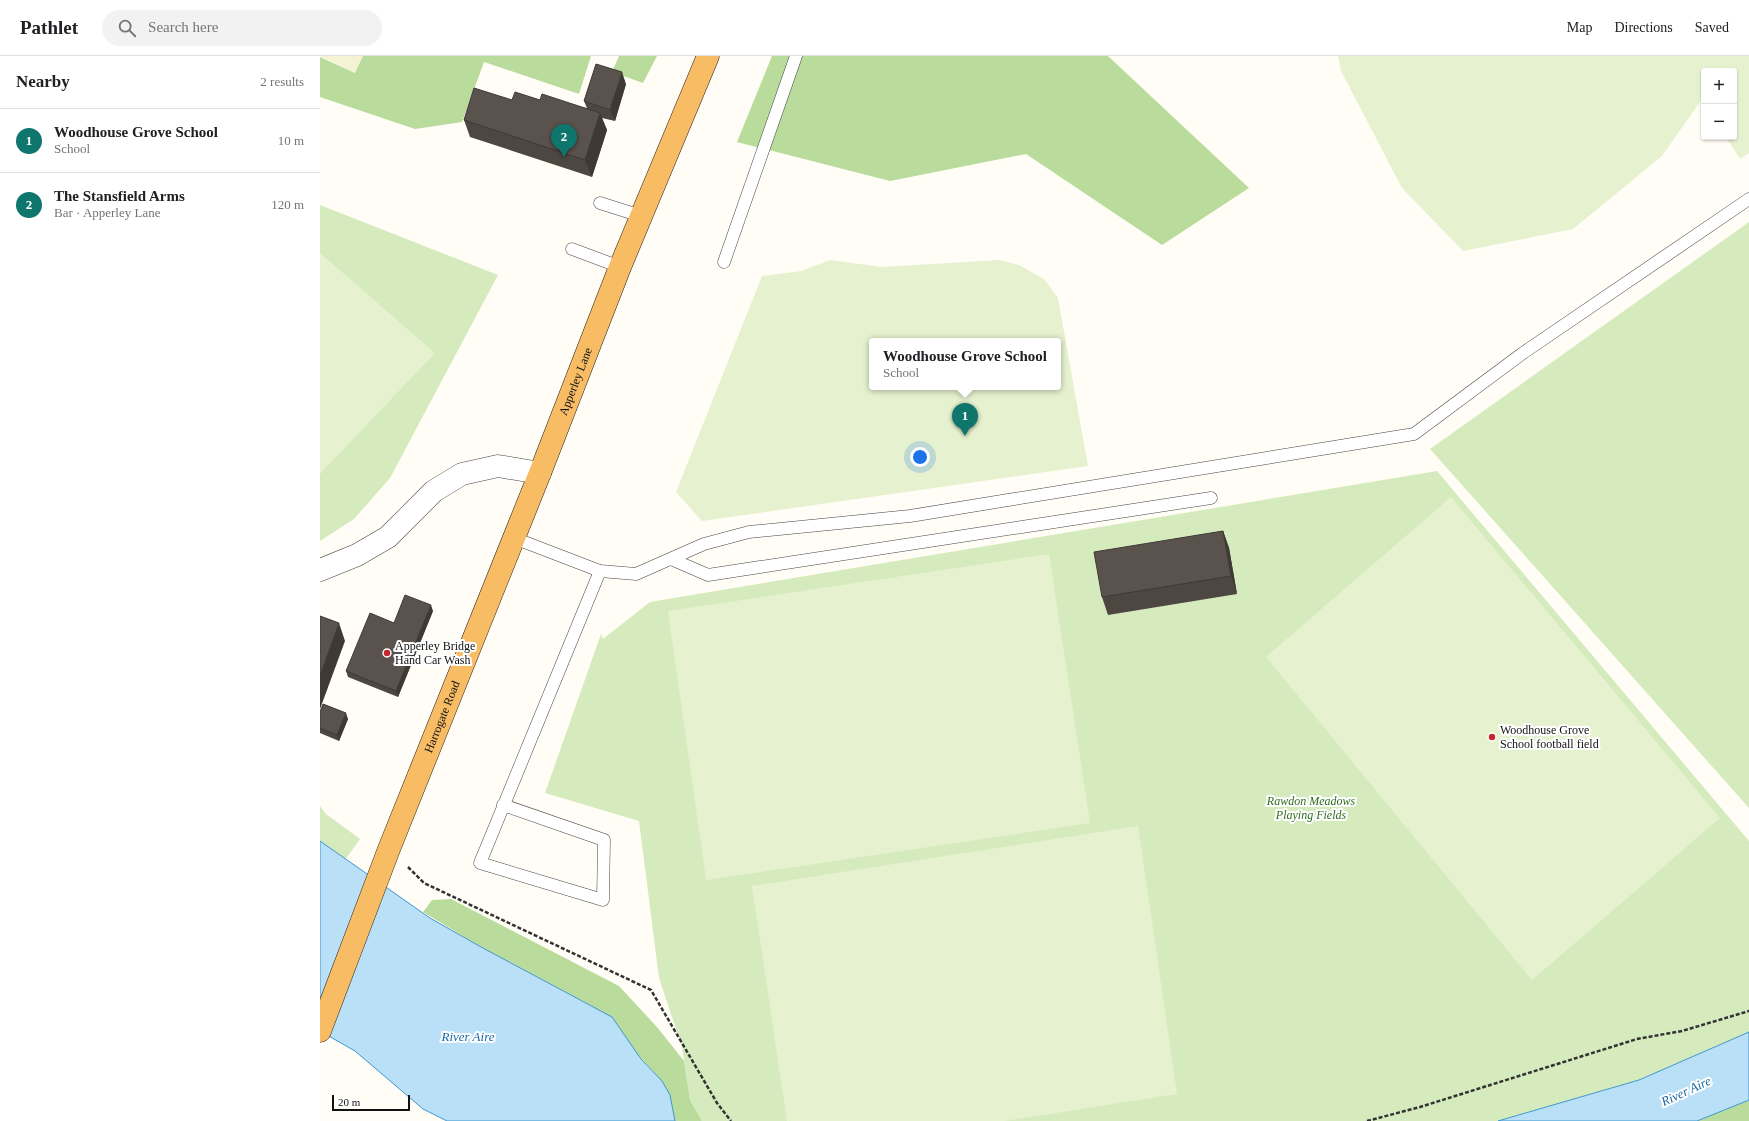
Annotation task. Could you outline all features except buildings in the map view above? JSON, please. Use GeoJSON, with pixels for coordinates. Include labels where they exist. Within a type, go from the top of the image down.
{"type":"FeatureCollection","features":[{"type":"Feature","properties":{"kind":"highway","name":"Apperley Lane"},"geometry":{"type":"LineString","coordinates":[[540,473],[620,267],[708,56]]}},
{"type":"Feature","properties":{"kind":"highway","name":"Harrogate Road"},"geometry":{"type":"LineString","coordinates":[[320,1031],[390,849],[540,473]]}},
{"type":"Feature","properties":{"kind":"street"},"geometry":{"type":"LineString","coordinates":[[320,570],[356,555],[388,537],[434,491],[462,474],[498,466],[540,473]]}},
{"type":"Feature","properties":{"kind":"lane"},"geometry":{"type":"LineString","coordinates":[[724,262],[796,56]]}},
{"type":"Feature","properties":{"kind":"lane"},"geometry":{"type":"LineString","coordinates":[[514,538],[600,571],[636,574],[704,544],[750,532],[910,516],[1414,434],[1523,353],[1749,199]]}},
{"type":"Feature","properties":{"kind":"lane"},"geometry":{"type":"LineString","coordinates":[[600,203],[641,216]]}},
{"type":"Feature","properties":{"kind":"lane"},"geometry":{"type":"LineString","coordinates":[[572,249],[620,267]]}},
{"type":"Feature","properties":{"kind":"lane"},"geometry":{"type":"LineString","coordinates":[[671,559],[708,575],[1211,498]]}},
{"type":"Feature","properties":{"kind":"lane"},"geometry":{"type":"LineString","coordinates":[[503,805],[604,840],[603,900],[480,863],[503,805],[600,571]]}},
{"type":"Feature","properties":{"kind":"path"},"geometry":{"type":"LineString","coordinates":[[424,883],[651,990],[716,1103],[731,1121]]}},
{"type":"Feature","properties":{"kind":"path"},"geometry":{"type":"LineString","coordinates":[[1366,1121],[1420,1107],[1637,1039],[1682,1031],[1749,1011]]}},
{"type":"Feature","properties":{"kind":"shaded area"},"geometry":{"type":"Polygon","coordinates":[[[320,56],[363,56],[356,73],[320,56]]]}},
{"type":"Feature","properties":{"kind":"green space"},"geometry":{"type":"Polygon","coordinates":[[[363,56],[591,56],[579,94],[484,62],[462,122],[415,129],[320,97],[320,57],[355,73],[363,56]]]}},
{"type":"Feature","properties":{"kind":"green space"},"geometry":{"type":"Polygon","coordinates":[[[619,56],[657,56],[643,83],[612,72],[619,56]]]}},
{"type":"Feature","properties":{"kind":"green space"},"geometry":{"type":"Polygon","coordinates":[[[772,56],[1108,56],[1249,188],[1162,245],[1026,154],[890,181],[737,142],[772,56]]]}},
{"type":"Feature","properties":{"kind":"green space"},"geometry":{"type":"Polygon","coordinates":[[[1338,56],[1749,56],[1749,153],[1740,159],[1728,140],[1737,140],[1737,68],[1701,68],[1701,100],[1662,156],[1573,229],[1463,251],[1402,188],[1341,71],[1338,56]]]}},
{"type":"Feature","properties":{"kind":"green space"},"geometry":{"type":"Polygon","coordinates":[[[320,205],[498,275],[390,478],[354,519],[320,541],[320,205]]]}},
{"type":"Feature","properties":{"kind":"green space"},"geometry":{"type":"Polygon","coordinates":[[[1749,222],[1749,808],[1430,449],[1749,222]]]}},
{"type":"Feature","properties":{"kind":"green space"},"geometry":{"type":"Polygon","coordinates":[[[320,253],[435,353],[320,474],[320,253]]]}},
{"type":"Feature","properties":{"kind":"green space"},"geometry":{"type":"Polygon","coordinates":[[[830,260],[882,267],[999,260],[1019,265],[1044,279],[1058,298],[1088,466],[702,521],[676,492],[762,276],[801,271],[830,260]]]}},
{"type":"Feature","properties":{"kind":"green space","name":"Rawdon Meadows Playing Fields"},"geometry":{"type":"Polygon","coordinates":[[[1437,471],[1749,841],[1749,1032],[1639,1080],[1498,1121],[702,1121],[690,1100],[682,1047],[659,978],[639,821],[545,793],[601,634],[603,639],[650,602],[1437,471]]]}},
{"type":"Feature","properties":{"kind":"green space","name":"Woodhouse Grove School football field"},"geometry":{"type":"Polygon","coordinates":[[[1451,497],[1720,818],[1532,980],[1266,657],[1451,497]]]}},
{"type":"Feature","properties":{"kind":"green space"},"geometry":{"type":"Polygon","coordinates":[[[1049,554],[1090,823],[706,880],[668,611],[1049,554]]]}},
{"type":"Feature","properties":{"kind":"green space"},"geometry":{"type":"Polygon","coordinates":[[[320,806],[326,814],[360,839],[345,860],[320,841],[320,806]]]}},
{"type":"Feature","properties":{"kind":"green space"},"geometry":{"type":"Polygon","coordinates":[[[1138,826],[1177,1094],[1004,1121],[787,1121],[752,886],[1138,826]]]}},
{"type":"Feature","properties":{"kind":"green space"},"geometry":{"type":"Polygon","coordinates":[[[451,899],[619,986],[657,1027],[684,1061],[690,1100],[702,1121],[675,1121],[670,1095],[662,1081],[594,1007],[481,947],[423,912],[432,900],[451,899]]]}},
{"type":"Feature","properties":{"kind":"green space"},"geometry":{"type":"Polygon","coordinates":[[[1749,1100],[1749,1121],[1697,1121],[1702,1119],[1749,1100]]]}},
{"type":"Feature","properties":{"kind":"water","name":"River Aire"},"geometry":{"type":"Polygon","coordinates":[[[320,841],[430,918],[612,1017],[641,1059],[662,1081],[670,1095],[675,1121],[447,1121],[423,1109],[355,1051],[320,1031],[320,841]]]}},
{"type":"Feature","properties":{"kind":"water","name":"River Aire"},"geometry":{"type":"Polygon","coordinates":[[[1749,1032],[1749,1100],[1697,1121],[1498,1121],[1639,1080],[1749,1032]]]}},
{"type":"Feature","properties":{"kind":"place","name":"The Stansfield Arms"},"geometry":{"type":"Point","coordinates":[564,157]}},
{"type":"Feature","properties":{"kind":"place","name":"Woodhouse Grove School"},"geometry":{"type":"Point","coordinates":[965,436]}},
{"type":"Feature","properties":{"kind":"place","name":"Apperley Bridge Hand Car Wash"},"geometry":{"type":"Point","coordinates":[387,653]}},
{"type":"Feature","properties":{"kind":"place","name":"Woodhouse Grove School football field"},"geometry":{"type":"Point","coordinates":[1492,737]}}]}
